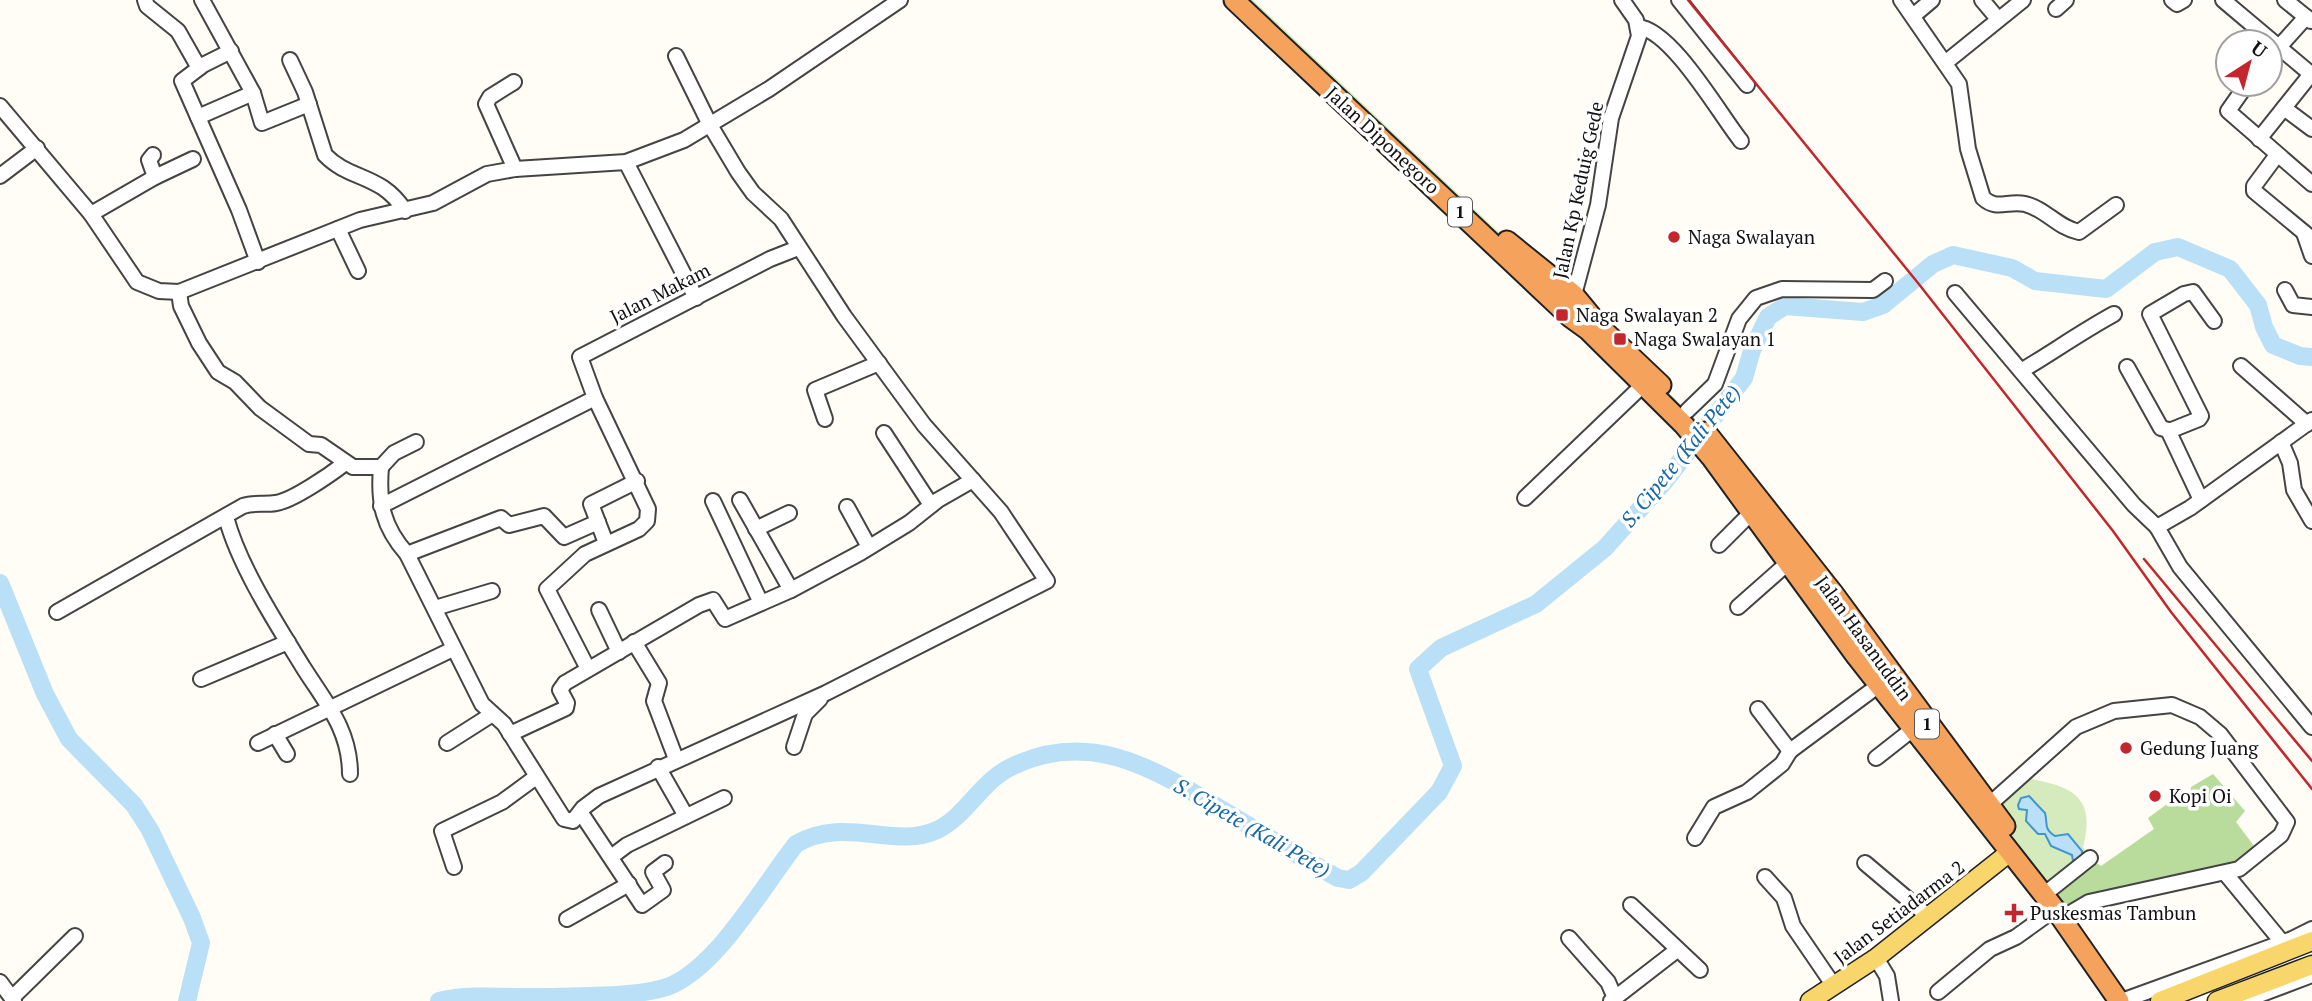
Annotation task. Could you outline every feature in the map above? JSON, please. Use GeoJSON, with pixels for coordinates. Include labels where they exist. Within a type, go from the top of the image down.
{"type":"FeatureCollection","features":[{"type":"Feature","properties":{"kind":"highway","name":"Jalan Diponegoro"},"geometry":{"type":"LineString","coordinates":[[1234,0],[1568,302]]}},
{"type":"Feature","properties":{"kind":"highway","name":"Jalan Diponegoro"},"geometry":{"type":"LineString","coordinates":[[1253,0],[1688,417]]}},
{"type":"Feature","properties":{"kind":"highway","name":"Jalan Hasanuddin"},"geometry":{"type":"LineString","coordinates":[[1688,417],[1990,804],[2051,889],[2061,912]]}},
{"type":"Feature","properties":{"kind":"highway","name":"Jalan Hasanuddin"},"geometry":{"type":"LineString","coordinates":[[1719,457],[1753,511],[1879,685],[2010,852],[2061,912],[2125,1000]]}},
{"type":"Feature","properties":{"kind":"main road","name":"Jalan Setiadarma 2"},"geometry":{"type":"LineString","coordinates":[[1810,1001],[1876,958],[2010,852]]}},
{"type":"Feature","properties":{"kind":"main road"},"geometry":{"type":"LineString","coordinates":[[2160,1001],[2312,941]]}},
{"type":"Feature","properties":{"kind":"main road"},"geometry":{"type":"LineString","coordinates":[[2217,1001],[2312,965]]}},
{"type":"Feature","properties":{"kind":"street"},"geometry":{"type":"LineString","coordinates":[[145,0],[147,6],[178,31],[199,68]]}},
{"type":"Feature","properties":{"kind":"street"},"geometry":{"type":"LineString","coordinates":[[202,0],[253,93],[262,123],[309,104]]}},
{"type":"Feature","properties":{"kind":"street"},"geometry":{"type":"LineString","coordinates":[[2,114],[37,148],[91,214],[138,282],[159,291],[179,292],[360,220],[433,203],[487,174],[515,169],[626,162],[684,140],[769,89],[900,0]]}},
{"type":"Feature","properties":{"kind":"street"},"geometry":{"type":"LineString","coordinates":[[1622,0],[1639,27],[1651,31],[1685,64],[1741,141]]}},
{"type":"Feature","properties":{"kind":"street"},"geometry":{"type":"LineString","coordinates":[[1679,0],[1747,85]]}},
{"type":"Feature","properties":{"kind":"street"},"geometry":{"type":"LineString","coordinates":[[1901,0],[1959,84],[1968,149],[1986,201],[2000,206],[2026,204],[2064,228],[2079,232],[2116,205]]}},
{"type":"Feature","properties":{"kind":"street"},"geometry":{"type":"LineString","coordinates":[[1913,16],[1932,0]]}},
{"type":"Feature","properties":{"kind":"street"},"geometry":{"type":"LineString","coordinates":[[1982,0],[1998,19]]}},
{"type":"Feature","properties":{"kind":"street"},"geometry":{"type":"LineString","coordinates":[[1945,63],[2023,0]]}},
{"type":"Feature","properties":{"kind":"street"},"geometry":{"type":"LineString","coordinates":[[2172,0],[2177,4],[2184,0]]}},
{"type":"Feature","properties":{"kind":"street"},"geometry":{"type":"LineString","coordinates":[[2223,0],[2252,28]]}},
{"type":"Feature","properties":{"kind":"street"},"geometry":{"type":"LineString","coordinates":[[2284,43],[2309,20],[2286,0]]}},
{"type":"Feature","properties":{"kind":"street","name":"Jalan Kp Keduig Gede"},"geometry":{"type":"LineString","coordinates":[[1568,302],[1598,205],[1611,118],[1637,44],[1639,27]]}},
{"type":"Feature","properties":{"kind":"street"},"geometry":{"type":"LineString","coordinates":[[231,51],[182,80],[239,210],[258,262]]}},
{"type":"Feature","properties":{"kind":"street"},"geometry":{"type":"LineString","coordinates":[[381,467],[382,518],[392,538],[407,554],[482,704],[504,724],[564,819],[573,821],[583,808],[598,796],[826,693],[1047,581],[1010,523],[924,425],[798,248],[781,219],[753,193],[738,172],[710,125],[676,56]]}},
{"type":"Feature","properties":{"kind":"street"},"geometry":{"type":"LineString","coordinates":[[2259,139],[2312,74],[2284,57]]}},
{"type":"Feature","properties":{"kind":"street"},"geometry":{"type":"LineString","coordinates":[[290,60],[309,104],[325,155],[332,163],[382,185],[405,211]]}},
{"type":"Feature","properties":{"kind":"street"},"geometry":{"type":"LineString","coordinates":[[514,82],[490,97],[486,104],[515,169]]}},
{"type":"Feature","properties":{"kind":"street"},"geometry":{"type":"LineString","coordinates":[[198,117],[253,93]]}},
{"type":"Feature","properties":{"kind":"street"},"geometry":{"type":"LineString","coordinates":[[2237,98],[2228,110],[2312,184]]}},
{"type":"Feature","properties":{"kind":"street"},"geometry":{"type":"LineString","coordinates":[[2284,108],[2312,129]]}},
{"type":"Feature","properties":{"kind":"street"},"geometry":{"type":"LineString","coordinates":[[0,176],[37,148]]}},
{"type":"Feature","properties":{"kind":"street"},"geometry":{"type":"LineString","coordinates":[[153,155],[149,160],[155,177]]}},
{"type":"Feature","properties":{"kind":"street"},"geometry":{"type":"LineString","coordinates":[[2277,155],[2254,186],[2254,191],[2308,236],[2312,256]]}},
{"type":"Feature","properties":{"kind":"street"},"geometry":{"type":"LineString","coordinates":[[91,214],[155,177],[193,159]]}},
{"type":"Feature","properties":{"kind":"street"},"geometry":{"type":"LineString","coordinates":[[626,162],[696,298]]}},
{"type":"Feature","properties":{"kind":"street"},"geometry":{"type":"LineString","coordinates":[[338,229],[358,271]]}},
{"type":"Feature","properties":{"kind":"street","name":"Jalan Makam"},"geometry":{"type":"LineString","coordinates":[[606,542],[639,529],[647,521],[648,509],[637,481],[595,398],[580,359],[581,355],[769,259],[798,248]]}},
{"type":"Feature","properties":{"kind":"street"},"geometry":{"type":"LineString","coordinates":[[1688,417],[1715,384],[1739,319],[1756,298],[1782,289],[1873,290],[1885,281]]}},
{"type":"Feature","properties":{"kind":"street"},"geometry":{"type":"LineString","coordinates":[[2285,290],[2293,305],[2312,307]]}},
{"type":"Feature","properties":{"kind":"street"},"geometry":{"type":"LineString","coordinates":[[179,292],[181,306],[199,343],[218,372],[235,382],[289,432],[310,444],[320,445],[344,464],[362,469],[381,467],[394,453],[416,442]]}},
{"type":"Feature","properties":{"kind":"street"},"geometry":{"type":"LineString","coordinates":[[2169,431],[2201,416],[2150,314],[2184,294],[2193,292],[2214,321]]}},
{"type":"Feature","properties":{"kind":"street"},"geometry":{"type":"LineString","coordinates":[[1955,293],[2134,505],[2157,527],[2180,567],[2312,727]]}},
{"type":"Feature","properties":{"kind":"street"},"geometry":{"type":"LineString","coordinates":[[2021,371],[2058,350],[2080,332],[2114,314]]}},
{"type":"Feature","properties":{"kind":"street"},"geometry":{"type":"LineString","coordinates":[[825,419],[815,390],[879,363]]}},
{"type":"Feature","properties":{"kind":"street"},"geometry":{"type":"LineString","coordinates":[[2157,527],[2201,500],[2309,422],[2241,366]]}},
{"type":"Feature","properties":{"kind":"street"},"geometry":{"type":"LineString","coordinates":[[2127,367],[2161,428],[2169,431],[2201,500]]}},
{"type":"Feature","properties":{"kind":"street"},"geometry":{"type":"LineString","coordinates":[[1525,498],[1647,380]]}},
{"type":"Feature","properties":{"kind":"street"},"geometry":{"type":"LineString","coordinates":[[381,506],[595,398]]}},
{"type":"Feature","properties":{"kind":"street"},"geometry":{"type":"LineString","coordinates":[[884,433],[931,505]]}},
{"type":"Feature","properties":{"kind":"street"},"geometry":{"type":"LineString","coordinates":[[2281,442],[2290,463],[2294,490],[2312,521]]}},
{"type":"Feature","properties":{"kind":"street"},"geometry":{"type":"LineString","coordinates":[[57,612],[249,504],[277,503],[344,464]]}},
{"type":"Feature","properties":{"kind":"street"},"geometry":{"type":"LineString","coordinates":[[588,669],[546,592],[550,584],[572,569],[578,560],[606,542],[591,506],[592,501],[637,481]]}},
{"type":"Feature","properties":{"kind":"street"},"geometry":{"type":"LineString","coordinates":[[510,734],[566,708],[567,703],[560,690],[562,686],[710,600],[725,619],[791,590],[869,547],[931,505],[973,481]]}},
{"type":"Feature","properties":{"kind":"street"},"geometry":{"type":"LineString","coordinates":[[740,500],[791,590]]}},
{"type":"Feature","properties":{"kind":"street"},"geometry":{"type":"LineString","coordinates":[[713,501],[761,603]]}},
{"type":"Feature","properties":{"kind":"street"},"geometry":{"type":"LineString","coordinates":[[847,507],[869,547]]}},
{"type":"Feature","properties":{"kind":"street"},"geometry":{"type":"LineString","coordinates":[[1719,545],[1753,511]]}},
{"type":"Feature","properties":{"kind":"street"},"geometry":{"type":"LineString","coordinates":[[756,529],[789,513]]}},
{"type":"Feature","properties":{"kind":"street"},"geometry":{"type":"LineString","coordinates":[[407,554],[501,518],[509,525],[544,516],[564,537],[598,522]]}},
{"type":"Feature","properties":{"kind":"street"},"geometry":{"type":"LineString","coordinates":[[226,517],[252,576],[288,642],[342,726],[350,774]]}},
{"type":"Feature","properties":{"kind":"street"},"geometry":{"type":"LineString","coordinates":[[1738,607],[1789,562]]}},
{"type":"Feature","properties":{"kind":"street"},"geometry":{"type":"LineString","coordinates":[[435,608],[492,591]]}},
{"type":"Feature","properties":{"kind":"street"},"geometry":{"type":"LineString","coordinates":[[599,610],[620,652]]}},
{"type":"Feature","properties":{"kind":"street"},"geometry":{"type":"LineString","coordinates":[[201,679],[288,642]]}},
{"type":"Feature","properties":{"kind":"street"},"geometry":{"type":"LineString","coordinates":[[634,642],[659,683],[654,701],[676,759]]}},
{"type":"Feature","properties":{"kind":"street"},"geometry":{"type":"LineString","coordinates":[[258,743],[453,649]]}},
{"type":"Feature","properties":{"kind":"street"},"geometry":{"type":"LineString","coordinates":[[1695,838],[1714,807],[1747,792],[1782,764],[1790,751],[1879,685]]}},
{"type":"Feature","properties":{"kind":"street"},"geometry":{"type":"LineString","coordinates":[[794,747],[805,714],[826,693]]}},
{"type":"Feature","properties":{"kind":"street"},"geometry":{"type":"LineString","coordinates":[[1938,992],[1990,949],[2061,912],[2090,902],[2225,873],[2254,859],[2281,835],[2287,822],[2220,734],[2200,717],[2182,707],[2154,705],[2115,711],[2076,727],[1990,804]]}},
{"type":"Feature","properties":{"kind":"street"},"geometry":{"type":"LineString","coordinates":[[1758,709],[1790,751]]}},
{"type":"Feature","properties":{"kind":"street"},"geometry":{"type":"LineString","coordinates":[[447,743],[491,715]]}},
{"type":"Feature","properties":{"kind":"street"},"geometry":{"type":"LineString","coordinates":[[1877,758],[1913,729]]}},
{"type":"Feature","properties":{"kind":"street"},"geometry":{"type":"LineString","coordinates":[[275,734],[287,754]]}},
{"type":"Feature","properties":{"kind":"street"},"geometry":{"type":"LineString","coordinates":[[658,767],[686,816]]}},
{"type":"Feature","properties":{"kind":"street"},"geometry":{"type":"LineString","coordinates":[[454,867],[442,831],[502,802],[536,777]]}},
{"type":"Feature","properties":{"kind":"street"},"geometry":{"type":"LineString","coordinates":[[611,857],[626,845],[724,797]]}},
{"type":"Feature","properties":{"kind":"street"},"geometry":{"type":"LineString","coordinates":[[581,813],[643,905],[663,890],[653,872],[665,863]]}},
{"type":"Feature","properties":{"kind":"street"},"geometry":{"type":"LineString","coordinates":[[2051,889],[2090,858]]}},
{"type":"Feature","properties":{"kind":"street"},"geometry":{"type":"LineString","coordinates":[[1865,863],[1929,917]]}},
{"type":"Feature","properties":{"kind":"street"},"geometry":{"type":"LineString","coordinates":[[2225,873],[2282,942]]}},
{"type":"Feature","properties":{"kind":"street"},"geometry":{"type":"LineString","coordinates":[[1765,877],[1784,898],[1793,926],[1834,986]]}},
{"type":"Feature","properties":{"kind":"street"},"geometry":{"type":"LineString","coordinates":[[567,919],[629,884]]}},
{"type":"Feature","properties":{"kind":"street"},"geometry":{"type":"LineString","coordinates":[[1631,905],[1700,970]]}},
{"type":"Feature","properties":{"kind":"street"},"geometry":{"type":"LineString","coordinates":[[2125,1000],[2312,929]]}},
{"type":"Feature","properties":{"kind":"street"},"geometry":{"type":"LineString","coordinates":[[7,994],[75,936]]}},
{"type":"Feature","properties":{"kind":"street"},"geometry":{"type":"LineString","coordinates":[[1569,938],[1608,982],[1613,999],[1676,950]]}},
{"type":"Feature","properties":{"kind":"street"},"geometry":{"type":"LineString","coordinates":[[1876,958],[1887,976],[1891,1001]]}},
{"type":"Feature","properties":{"kind":"street"},"geometry":{"type":"LineString","coordinates":[[2243,1001],[2312,975]]}},
{"type":"Feature","properties":{"kind":"green space"},"geometry":{"type":"Polygon","coordinates":[[[1234,0],[1253,0],[1692,415],[1722,450],[1990,804],[2022,773],[2065,788],[2080,800],[2087,825],[2083,847],[2090,858],[2051,889],[1716,464],[1234,0]]]}},
{"type":"Feature","properties":{"kind":"green space"},"geometry":{"type":"Polygon","coordinates":[[[2213,774],[2245,811],[2236,822],[2260,854],[2254,859],[2067,915],[2051,889],[2090,858],[2101,866],[2154,829],[2148,818],[2174,799],[2181,806],[2190,801],[2191,787],[2213,774]]]}},
{"type":"Feature","properties":{"kind":"water"},"geometry":{"type":"Polygon","coordinates":[[[2029,796],[2045,813],[2049,831],[2055,836],[2068,834],[2082,851],[2082,858],[2073,861],[2072,855],[2051,846],[2045,834],[2038,834],[2026,821],[2027,810],[2019,809],[2018,805],[2021,798],[2029,796]]]}},
{"type":"Feature","properties":{"kind":"waterway","name":"S. Cipete (Kali Pete)"},"geometry":{"type":"LineString","coordinates":[[439,1001],[477,996],[571,997],[628,994],[662,989],[691,973],[725,941],[796,844],[832,832],[904,837],[937,830],[956,817],[990,782],[1009,768],[1042,756],[1073,751],[1102,754],[1159,774],[1338,878],[1349,880],[1361,873],[1439,792],[1453,766],[1418,669],[1441,648],[1536,604],[1605,548],[1665,481],[1744,378],[1752,350],[1768,317],[1785,306],[1863,312],[1883,305],[1933,264],[1953,255],[2012,268],[2035,281],[2106,289],[2155,252],[2178,247],[2230,269],[2258,305],[2264,327],[2273,345],[2300,356],[2312,357]]}},
{"type":"Feature","properties":{"kind":"waterway","name":"S. Cipete (Kali Pete)"},"geometry":{"type":"LineString","coordinates":[[0,583],[45,694],[69,739],[134,805],[150,830],[192,918],[201,943],[187,1001]]}},
{"type":"Feature","properties":{"kind":"railway"},"geometry":{"type":"LineString","coordinates":[[1688,0],[1918,283],[2113,531],[2171,612],[2312,789]]}},
{"type":"Feature","properties":{"kind":"railway"},"geometry":{"type":"LineString","coordinates":[[2144,559],[2312,761]]}},
{"type":"Feature","properties":{"kind":"place","name":"Naga Swalayan"},"geometry":{"type":"Point","coordinates":[1674,237]}},
{"type":"Feature","properties":{"kind":"place","name":"Naga Swalayan 2"},"geometry":{"type":"Point","coordinates":[1562,315]}},
{"type":"Feature","properties":{"kind":"place","name":"Naga Swalayan 1"},"geometry":{"type":"Point","coordinates":[1620,339]}},
{"type":"Feature","properties":{"kind":"place","name":"Gedung Juang"},"geometry":{"type":"Point","coordinates":[2126,748]}},
{"type":"Feature","properties":{"kind":"place","name":"Kopi Oi"},"geometry":{"type":"Point","coordinates":[2155,796]}},
{"type":"Feature","properties":{"kind":"place","name":"Puskesmas Tambun"},"geometry":{"type":"Point","coordinates":[2014,913]}}]}
